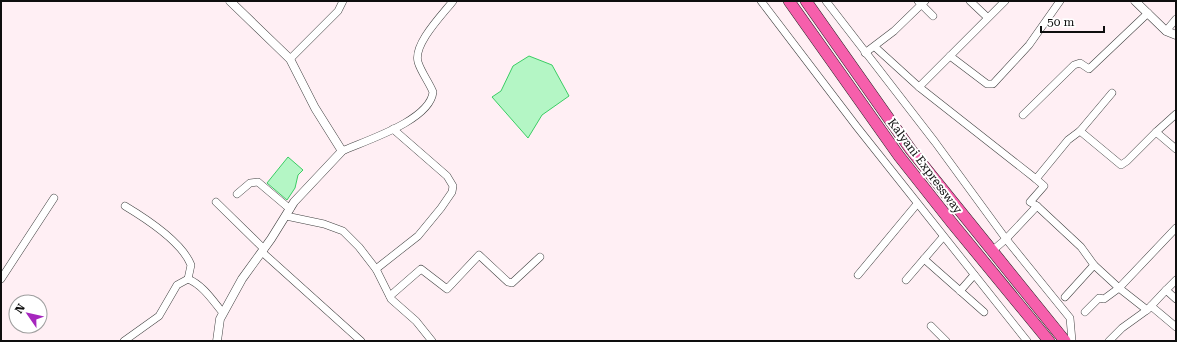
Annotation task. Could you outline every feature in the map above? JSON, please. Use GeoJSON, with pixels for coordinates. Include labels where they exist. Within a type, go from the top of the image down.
{"type":"FeatureCollection","features":[{"type":"Feature","properties":{"kind":"highway","name":"Kalyani Expressway"},"geometry":{"type":"LineString","coordinates":[[789,1],[899,156],[952,223],[1050,341]]}},
{"type":"Feature","properties":{"kind":"highway","name":"Kalyani Expressway"},"geometry":{"type":"LineString","coordinates":[[806,1],[911,150],[1065,341]]}},
{"type":"Feature","properties":{"kind":"street"},"geometry":{"type":"LineString","coordinates":[[230,1],[290,59],[315,108],[342,151]]}},
{"type":"Feature","properties":{"kind":"street"},"geometry":{"type":"LineString","coordinates":[[290,59],[338,11],[343,1]]}},
{"type":"Feature","properties":{"kind":"street"},"geometry":{"type":"LineString","coordinates":[[217,341],[220,319],[223,313],[242,279],[262,252],[294,202],[342,151],[393,129],[421,111],[432,97],[433,92],[418,62],[417,53],[431,29],[453,1]]}},
{"type":"Feature","properties":{"kind":"street"},"geometry":{"type":"LineString","coordinates":[[761,1],[811,69],[1027,341]]}},
{"type":"Feature","properties":{"kind":"street"},"geometry":{"type":"LineString","coordinates":[[826,1],[935,142],[1006,239],[1070,318],[1072,341]]}},
{"type":"Feature","properties":{"kind":"street"},"geometry":{"type":"LineString","coordinates":[[970,1],[987,17]]}},
{"type":"Feature","properties":{"kind":"street"},"geometry":{"type":"LineString","coordinates":[[919,86],[987,17],[1005,1]]}},
{"type":"Feature","properties":{"kind":"street"},"geometry":{"type":"LineString","coordinates":[[950,56],[987,84],[992,85],[1029,45],[1060,1]]}},
{"type":"Feature","properties":{"kind":"street"},"geometry":{"type":"LineString","coordinates":[[1136,1],[1166,30],[1176,35]]}},
{"type":"Feature","properties":{"kind":"street"},"geometry":{"type":"LineString","coordinates":[[865,53],[875,47],[921,2],[933,16]]}},
{"type":"Feature","properties":{"kind":"street"},"geometry":{"type":"LineString","coordinates":[[1023,115],[1074,66],[1080,63],[1089,69],[1148,12]]}},
{"type":"Feature","properties":{"kind":"street"},"geometry":{"type":"LineString","coordinates":[[1166,30],[1176,19]]}},
{"type":"Feature","properties":{"kind":"street"},"geometry":{"type":"LineString","coordinates":[[875,47],[919,86],[1044,186],[1030,202],[1037,206],[1081,247],[1094,265],[1119,288],[1176,327]]}},
{"type":"Feature","properties":{"kind":"street"},"geometry":{"type":"LineString","coordinates":[[1036,179],[1068,140],[1080,131],[1112,93]]}},
{"type":"Feature","properties":{"kind":"street"},"geometry":{"type":"LineString","coordinates":[[1080,131],[1121,164],[1127,161],[1176,114]]}},
{"type":"Feature","properties":{"kind":"street"},"geometry":{"type":"LineString","coordinates":[[376,269],[418,236],[441,208],[452,192],[453,186],[447,176],[393,129]]}},
{"type":"Feature","properties":{"kind":"street"},"geometry":{"type":"LineString","coordinates":[[1156,132],[1176,149]]}},
{"type":"Feature","properties":{"kind":"street"},"geometry":{"type":"LineString","coordinates":[[237,194],[250,183],[258,182],[288,212],[343,231],[359,247],[376,269],[390,296],[416,321],[432,341]]}},
{"type":"Feature","properties":{"kind":"street"},"geometry":{"type":"LineString","coordinates":[[1,279],[54,198]]}},
{"type":"Feature","properties":{"kind":"street"},"geometry":{"type":"LineString","coordinates":[[216,202],[264,249],[262,252]]}},
{"type":"Feature","properties":{"kind":"street"},"geometry":{"type":"LineString","coordinates":[[858,275],[917,204]]}},
{"type":"Feature","properties":{"kind":"street"},"geometry":{"type":"LineString","coordinates":[[124,341],[159,316],[177,285],[188,279],[191,265],[168,236],[139,214],[125,206]]}},
{"type":"Feature","properties":{"kind":"street"},"geometry":{"type":"LineString","coordinates":[[992,251],[1006,239],[1037,206]]}},
{"type":"Feature","properties":{"kind":"street"},"geometry":{"type":"LineString","coordinates":[[1085,312],[1099,298],[1104,299],[1119,288],[1176,228]]}},
{"type":"Feature","properties":{"kind":"street"},"geometry":{"type":"LineString","coordinates":[[906,280],[943,237]]}},
{"type":"Feature","properties":{"kind":"street"},"geometry":{"type":"LineString","coordinates":[[262,252],[361,341]]}},
{"type":"Feature","properties":{"kind":"street"},"geometry":{"type":"LineString","coordinates":[[390,296],[421,269],[447,289],[479,255],[508,282],[512,283],[540,257]]}},
{"type":"Feature","properties":{"kind":"street"},"geometry":{"type":"LineString","coordinates":[[924,259],[984,312]]}},
{"type":"Feature","properties":{"kind":"street"},"geometry":{"type":"LineString","coordinates":[[1065,297],[1094,265]]}},
{"type":"Feature","properties":{"kind":"street"},"geometry":{"type":"LineString","coordinates":[[960,291],[974,275]]}},
{"type":"Feature","properties":{"kind":"street"},"geometry":{"type":"LineString","coordinates":[[188,279],[202,289],[223,313]]}},
{"type":"Feature","properties":{"kind":"street"},"geometry":{"type":"LineString","coordinates":[[1109,341],[1122,328],[1149,308],[1176,280]]}},
{"type":"Feature","properties":{"kind":"street"},"geometry":{"type":"LineString","coordinates":[[1166,290],[1176,299]]}},
{"type":"Feature","properties":{"kind":"street"},"geometry":{"type":"LineString","coordinates":[[931,326],[946,341]]}},
{"type":"Feature","properties":{"kind":"shaded area"},"geometry":{"type":"Polygon","coordinates":[[[529,56],[552,65],[569,96],[542,115],[528,138],[492,97],[501,91],[513,66],[529,56]]]}},
{"type":"Feature","properties":{"kind":"shaded area"},"geometry":{"type":"Polygon","coordinates":[[[288,157],[303,170],[298,175],[295,188],[287,200],[267,183],[288,157]]]}}]}
